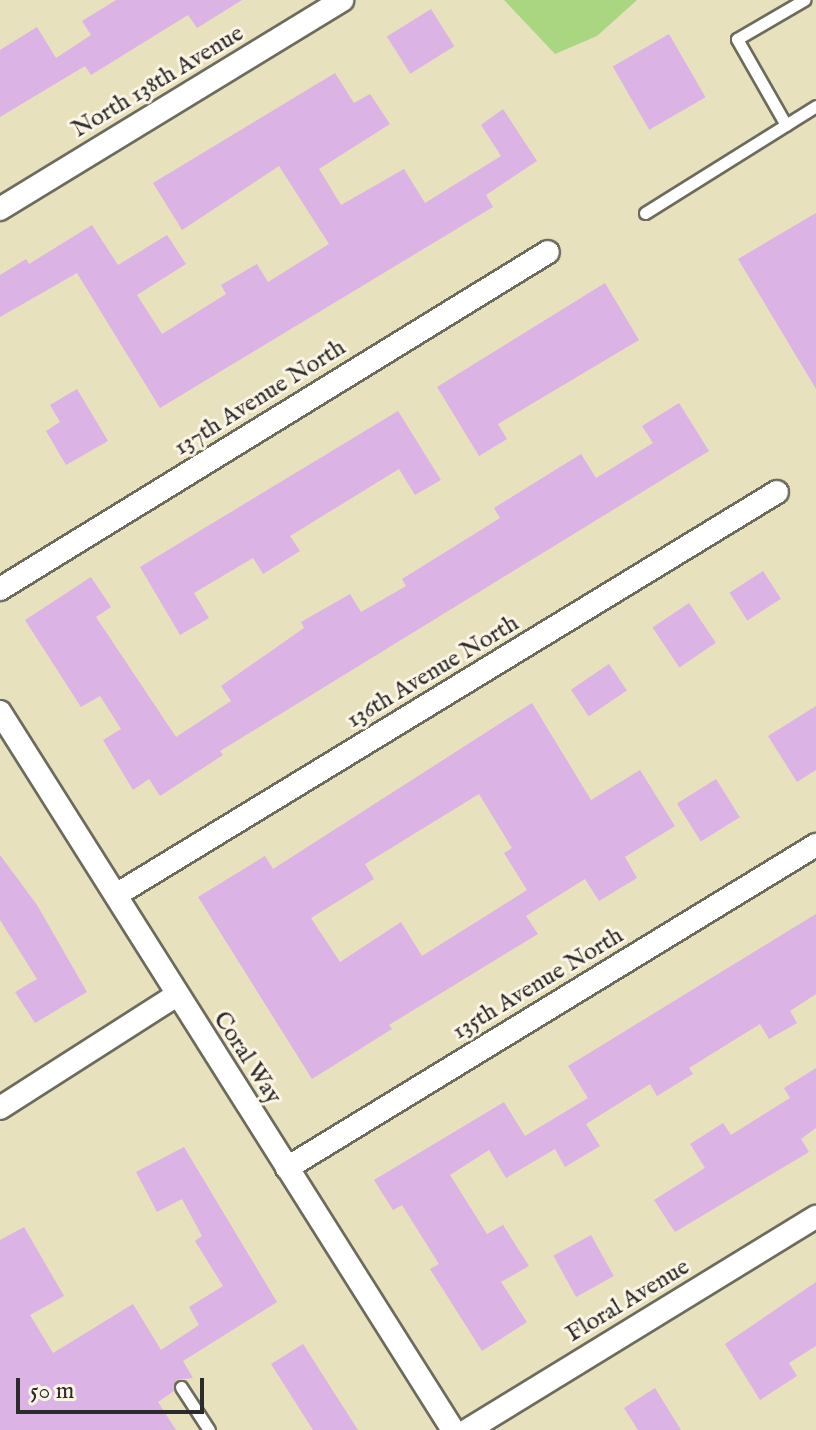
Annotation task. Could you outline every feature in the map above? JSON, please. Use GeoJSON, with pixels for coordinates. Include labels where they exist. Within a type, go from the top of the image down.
{"type":"FeatureCollection","features":[{"type":"Feature","properties":{"kind":"street","name":"North 138th Avenue"},"geometry":{"type":"LineString","coordinates":[[0,209],[342,0]]}},
{"type":"Feature","properties":{"kind":"street","name":"137th Avenue North"},"geometry":{"type":"LineString","coordinates":[[0,589],[548,252]]}},
{"type":"Feature","properties":{"kind":"street","name":"136th Avenue North"},"geometry":{"type":"LineString","coordinates":[[116,895],[777,492]]}},
{"type":"Feature","properties":{"kind":"street","name":"Coral Way"},"geometry":{"type":"LineString","coordinates":[[0,712],[116,895],[175,996],[453,1430]]}},
{"type":"Feature","properties":{"kind":"street","name":"135th Avenue North"},"geometry":{"type":"LineString","coordinates":[[287,1168],[816,845]]}},
{"type":"Feature","properties":{"kind":"street"},"geometry":{"type":"LineString","coordinates":[[0,1108],[175,996]]}},
{"type":"Feature","properties":{"kind":"street","name":"Floral Avenue"},"geometry":{"type":"LineString","coordinates":[[468,1430],[816,1217]]}},
{"type":"Feature","properties":{"kind":"lane"},"geometry":{"type":"LineString","coordinates":[[786,125],[737,39],[804,0]]}},
{"type":"Feature","properties":{"kind":"lane"},"geometry":{"type":"LineString","coordinates":[[645,213],[816,106]]}},
{"type":"Feature","properties":{"kind":"lane"},"geometry":{"type":"LineString","coordinates":[[181,1387],[209,1430]]}},
{"type":"Feature","properties":{"kind":"green space"},"geometry":{"type":"Polygon","coordinates":[[[504,0],[637,0],[597,36],[555,54],[504,0]]]}},
{"type":"Feature","properties":{"kind":"building"},"geometry":{"type":"Polygon","coordinates":[[[116,0],[242,0],[197,28],[188,15],[91,75],[85,66],[0,117],[0,50],[37,27],[56,58],[91,35],[82,21],[116,0]]]}},
{"type":"Feature","properties":{"kind":"building"},"geometry":{"type":"Polygon","coordinates":[[[431,9],[454,46],[410,74],[387,37],[431,9]]]}},
{"type":"Feature","properties":{"kind":"building"},"geometry":{"type":"Polygon","coordinates":[[[669,34],[706,97],[649,130],[613,66],[669,34]]]}},
{"type":"Feature","properties":{"kind":"building"},"geometry":{"type":"Polygon","coordinates":[[[335,73],[354,103],[370,94],[390,124],[319,169],[341,205],[404,169],[425,203],[501,156],[481,125],[503,109],[537,161],[486,195],[493,207],[160,408],[77,273],[0,317],[0,275],[26,259],[29,264],[92,225],[118,265],[167,235],[186,264],[137,295],[162,334],[226,294],[221,285],[257,264],[268,282],[329,244],[279,166],[182,230],[153,183],[335,73]]]}},
{"type":"Feature","properties":{"kind":"building"},"geometry":{"type":"Polygon","coordinates":[[[816,213],[816,389],[738,259],[816,213]]]}},
{"type":"Feature","properties":{"kind":"building"},"geometry":{"type":"Polygon","coordinates":[[[605,283],[639,340],[498,424],[507,439],[479,456],[437,387],[605,283]]]}},
{"type":"Feature","properties":{"kind":"building"},"geometry":{"type":"Polygon","coordinates":[[[77,389],[108,441],[66,465],[46,431],[60,422],[50,405],[77,389]]]}},
{"type":"Feature","properties":{"kind":"building"},"geometry":{"type":"Polygon","coordinates":[[[679,403],[709,451],[220,751],[223,755],[160,796],[149,779],[133,790],[103,740],[121,729],[100,696],[81,707],[25,620],[91,577],[111,607],[96,617],[176,737],[231,701],[221,686],[304,628],[301,622],[350,594],[361,612],[406,586],[402,579],[500,518],[494,508],[581,454],[596,478],[653,443],[642,426],[679,403]]]}},
{"type":"Feature","properties":{"kind":"building"},"geometry":{"type":"Polygon","coordinates":[[[398,411],[441,480],[415,495],[399,469],[290,536],[300,551],[263,574],[253,558],[194,593],[209,618],[180,635],[140,567],[398,411]]]}},
{"type":"Feature","properties":{"kind":"building"},"geometry":{"type":"Polygon","coordinates":[[[763,571],[781,599],[747,620],[729,593],[763,571]]]}},
{"type":"Feature","properties":{"kind":"building"},"geometry":{"type":"Polygon","coordinates":[[[689,603],[716,643],[679,667],[653,628],[689,603]]]}},
{"type":"Feature","properties":{"kind":"building"},"geometry":{"type":"Polygon","coordinates":[[[609,664],[627,691],[589,716],[571,690],[609,664]]]}},
{"type":"Feature","properties":{"kind":"building"},"geometry":{"type":"Polygon","coordinates":[[[532,703],[591,800],[640,770],[675,826],[625,857],[637,878],[599,901],[585,879],[526,916],[538,934],[389,1025],[392,1029],[312,1079],[198,897],[265,856],[273,869],[532,703]],[[479,794],[365,864],[374,879],[311,918],[340,962],[401,922],[422,956],[527,890],[504,853],[512,848],[479,794]]]}},
{"type":"Feature","properties":{"kind":"building"},"geometry":{"type":"Polygon","coordinates":[[[816,706],[816,770],[797,782],[768,736],[816,706]]]}},
{"type":"Feature","properties":{"kind":"building"},"geometry":{"type":"Polygon","coordinates":[[[716,779],[740,817],[701,842],[677,803],[716,779]]]}},
{"type":"Feature","properties":{"kind":"building"},"geometry":{"type":"Polygon","coordinates":[[[0,855],[37,905],[87,992],[35,1023],[15,992],[37,979],[0,920],[0,855]]]}},
{"type":"Feature","properties":{"kind":"building"},"geometry":{"type":"Polygon","coordinates":[[[816,914],[816,994],[790,1011],[797,1023],[769,1039],[760,1024],[689,1068],[693,1074],[657,1096],[650,1084],[586,1124],[600,1146],[565,1167],[555,1149],[506,1178],[489,1150],[450,1175],[487,1234],[503,1225],[529,1266],[501,1282],[527,1322],[482,1351],[430,1269],[439,1264],[402,1205],[393,1210],[374,1180],[504,1102],[525,1136],[588,1098],[568,1066],[816,914]]]}},
{"type":"Feature","properties":{"kind":"building"},"geometry":{"type":"Polygon","coordinates":[[[816,1068],[816,1128],[801,1139],[809,1152],[675,1232],[654,1200],[705,1168],[690,1144],[723,1123],[731,1135],[790,1098],[784,1088],[816,1068]]]}},
{"type":"Feature","properties":{"kind":"building"},"geometry":{"type":"Polygon","coordinates":[[[184,1147],[277,1302],[183,1361],[193,1378],[176,1380],[174,1391],[158,1402],[176,1430],[0,1430],[0,1240],[24,1227],[64,1296],[30,1315],[53,1353],[133,1304],[161,1350],[199,1325],[189,1307],[223,1286],[195,1241],[202,1236],[182,1199],[157,1212],[136,1172],[184,1147]]]}},
{"type":"Feature","properties":{"kind":"building"},"geometry":{"type":"Polygon","coordinates":[[[591,1235],[614,1276],[576,1297],[553,1256],[591,1235]]]}},
{"type":"Feature","properties":{"kind":"building"},"geometry":{"type":"Polygon","coordinates":[[[816,1282],[816,1346],[789,1363],[797,1376],[760,1400],[725,1344],[816,1282]]]}},
{"type":"Feature","properties":{"kind":"building"},"geometry":{"type":"Polygon","coordinates":[[[303,1344],[358,1430],[313,1430],[271,1364],[303,1344]]]}},
{"type":"Feature","properties":{"kind":"building"},"geometry":{"type":"Polygon","coordinates":[[[655,1388],[681,1430],[638,1430],[624,1408],[655,1388]]]}}]}
